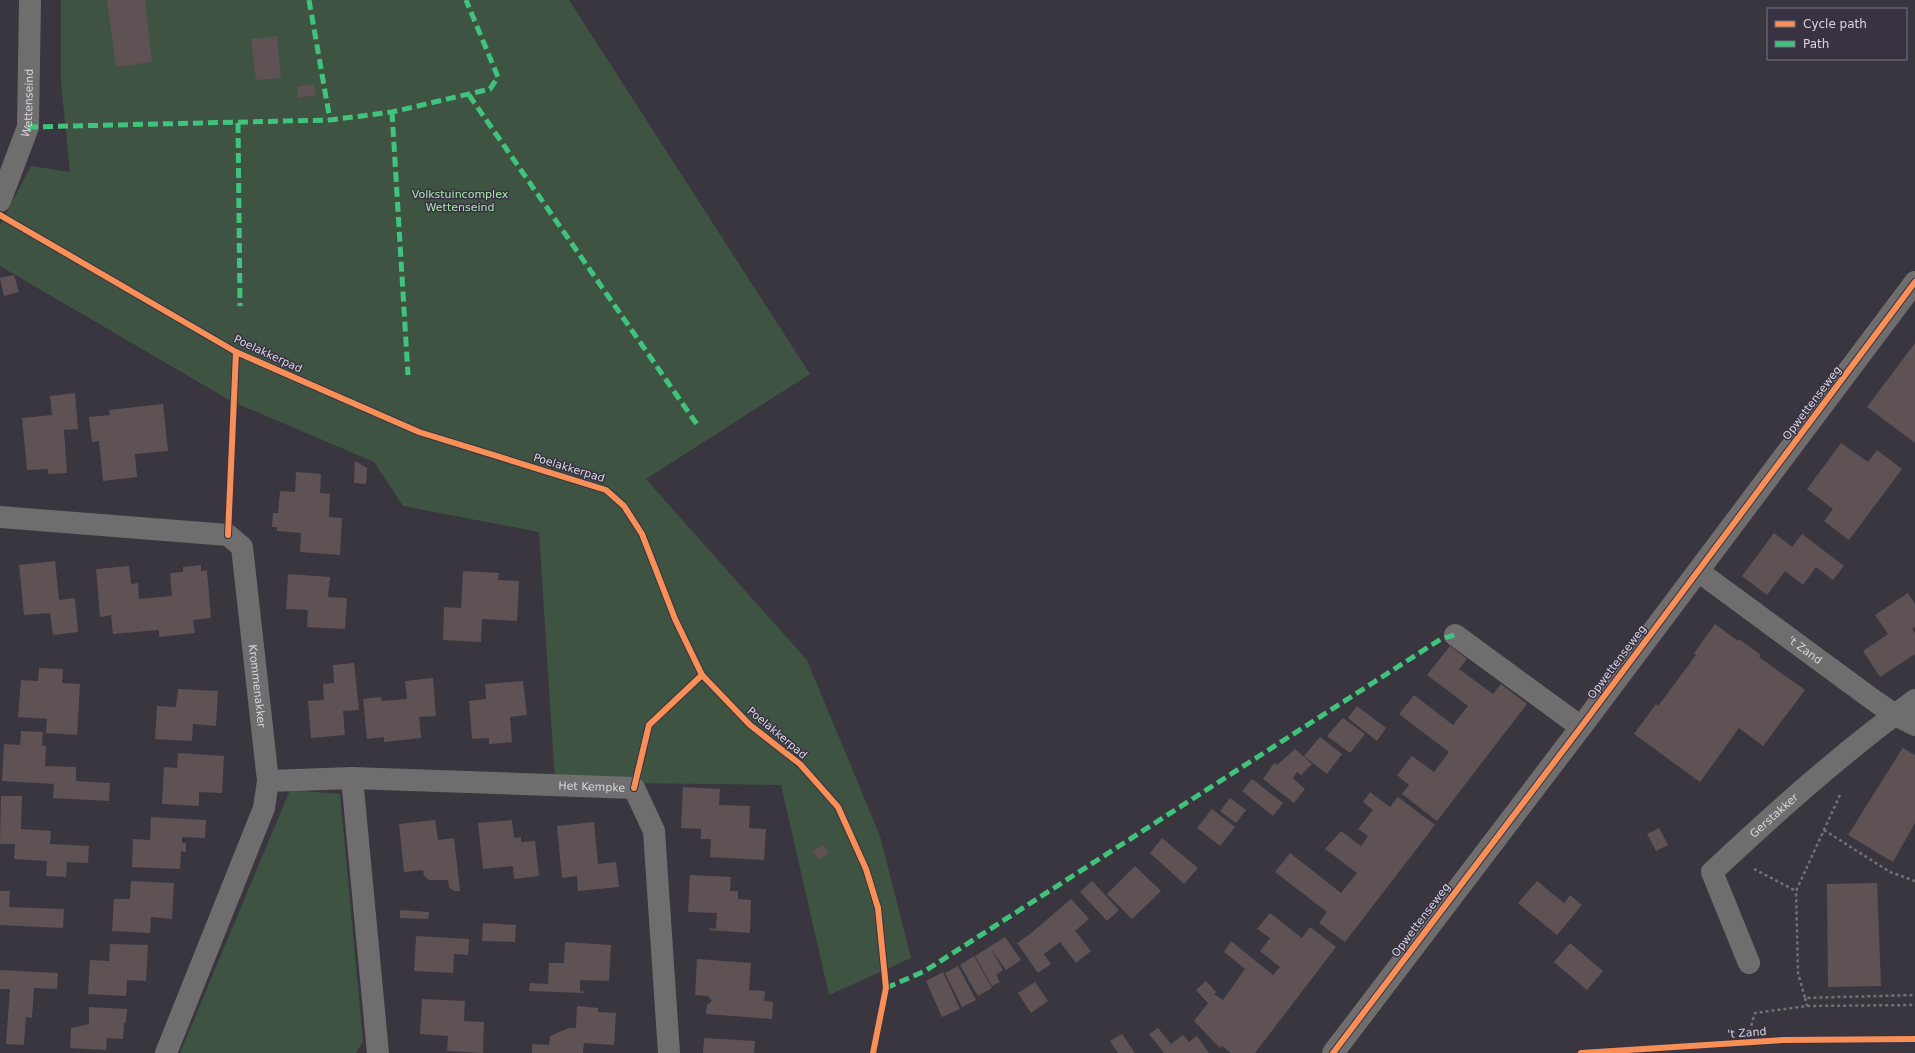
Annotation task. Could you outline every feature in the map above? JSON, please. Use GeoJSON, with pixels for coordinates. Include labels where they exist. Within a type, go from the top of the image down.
{"type":"FeatureCollection","features":[{"type":"Feature","properties":{"kind":"street","name":"Wettenseind"},"geometry":{"type":"LineString","coordinates":[[0,201],[28,127],[30,0]]}},
{"type":"Feature","properties":{"kind":"street","name":"Opwettenseweg"},"geometry":{"type":"LineString","coordinates":[[1333,1053],[1581,727],[1915,282]]}},
{"type":"Feature","properties":{"kind":"street","name":"Krommenakker"},"geometry":{"type":"LineString","coordinates":[[0,517],[228,535],[242,547],[268,781],[264,808],[166,1053]]}},
{"type":"Feature","properties":{"kind":"street","name":"'t Zand"},"geometry":{"type":"LineString","coordinates":[[1698,572],[1895,715],[1915,726]]}},
{"type":"Feature","properties":{"kind":"street"},"geometry":{"type":"LineString","coordinates":[[1455,635],[1581,727]]}},
{"type":"Feature","properties":{"kind":"street","name":"Gerstakker"},"geometry":{"type":"LineString","coordinates":[[1749,963],[1712,872],[1784,805],[1915,700]]}},
{"type":"Feature","properties":{"kind":"street","name":"Het Kempke"},"geometry":{"type":"LineString","coordinates":[[268,781],[352,778],[634,788],[654,831],[669,1053]]}},
{"type":"Feature","properties":{"kind":"street"},"geometry":{"type":"LineString","coordinates":[[352,778],[378,1053]]}},
{"type":"Feature","properties":{"kind":"path"},"geometry":{"type":"LineString","coordinates":[[1807,1006],[1798,974],[1796,891],[1843,787]]}},
{"type":"Feature","properties":{"kind":"path"},"geometry":{"type":"LineString","coordinates":[[1824,830],[1890,872],[1915,881]]}},
{"type":"Feature","properties":{"kind":"path"},"geometry":{"type":"LineString","coordinates":[[1729,856],[1796,891]]}},
{"type":"Feature","properties":{"kind":"path"},"geometry":{"type":"LineString","coordinates":[[1805,998],[1915,995]]}},
{"type":"Feature","properties":{"kind":"path"},"geometry":{"type":"LineString","coordinates":[[1746,1043],[1755,1013],[1807,1006],[1915,1005]]}},
{"type":"Feature","properties":{"kind":"green space","name":"Volkstuincomplex Wettenseind"},"geometry":{"type":"Polygon","coordinates":[[[61,0],[569,0],[810,374],[646,479],[807,660],[880,836],[911,958],[829,995],[781,785],[555,782],[539,532],[403,506],[374,462],[231,401],[0,266],[0,225],[31,166],[70,172],[61,83],[61,0]]]}},
{"type":"Feature","properties":{"kind":"green space"},"geometry":{"type":"Polygon","coordinates":[[[290,790],[340,794],[363,1041],[356,1053],[180,1053],[290,790]]]}},
{"type":"Feature","properties":{"kind":"building"},"geometry":{"type":"Polygon","coordinates":[[[107,0],[145,0],[152,62],[116,67],[107,0]]]}},
{"type":"Feature","properties":{"kind":"building"},"geometry":{"type":"Polygon","coordinates":[[[277,36],[281,78],[256,80],[251,39],[277,36]]]}},
{"type":"Feature","properties":{"kind":"building"},"geometry":{"type":"Polygon","coordinates":[[[314,84],[316,95],[298,98],[297,87],[314,84]]]}},
{"type":"Feature","properties":{"kind":"building"},"geometry":{"type":"Polygon","coordinates":[[[14,275],[19,292],[4,296],[0,278],[14,275]]]}},
{"type":"Feature","properties":{"kind":"building"},"geometry":{"type":"Polygon","coordinates":[[[1915,343],[1915,443],[1867,407],[1915,343]]]}},
{"type":"Feature","properties":{"kind":"building"},"geometry":{"type":"Polygon","coordinates":[[[75,393],[78,429],[64,430],[67,473],[48,474],[48,469],[27,470],[22,418],[52,415],[50,396],[75,393]]]}},
{"type":"Feature","properties":{"kind":"building"},"geometry":{"type":"Polygon","coordinates":[[[163,404],[168,451],[135,454],[137,477],[103,481],[99,441],[92,442],[89,417],[110,415],[109,410],[163,404]]]}},
{"type":"Feature","properties":{"kind":"building"},"geometry":{"type":"Polygon","coordinates":[[[1841,443],[1868,462],[1877,450],[1902,469],[1849,540],[1824,521],[1833,509],[1807,489],[1841,443]]]}},
{"type":"Feature","properties":{"kind":"building"},"geometry":{"type":"Polygon","coordinates":[[[355,461],[367,468],[366,484],[354,483],[355,461]]]}},
{"type":"Feature","properties":{"kind":"building"},"geometry":{"type":"Polygon","coordinates":[[[296,472],[321,474],[320,493],[330,494],[329,517],[342,518],[340,555],[300,552],[301,533],[277,531],[277,527],[272,527],[273,513],[278,513],[280,491],[295,492],[296,472]]]}},
{"type":"Feature","properties":{"kind":"building"},"geometry":{"type":"Polygon","coordinates":[[[1774,533],[1792,547],[1802,534],[1844,566],[1833,580],[1816,567],[1803,585],[1785,571],[1767,595],[1742,576],[1774,533]]]}},
{"type":"Feature","properties":{"kind":"building"},"geometry":{"type":"Polygon","coordinates":[[[55,561],[59,600],[75,598],[78,632],[53,635],[50,613],[24,615],[19,565],[55,561]]]}},
{"type":"Feature","properties":{"kind":"building"},"geometry":{"type":"Polygon","coordinates":[[[201,565],[201,571],[207,570],[211,618],[193,620],[195,633],[159,637],[159,630],[113,634],[111,615],[100,617],[96,569],[129,566],[131,584],[138,583],[139,599],[172,596],[170,573],[183,572],[183,567],[201,565]]]}},
{"type":"Feature","properties":{"kind":"building"},"geometry":{"type":"Polygon","coordinates":[[[463,571],[499,573],[498,580],[519,581],[517,621],[482,619],[481,642],[443,640],[444,607],[461,608],[463,571]]]}},
{"type":"Feature","properties":{"kind":"building"},"geometry":{"type":"Polygon","coordinates":[[[288,574],[330,577],[328,597],[347,598],[345,629],[307,627],[308,610],[286,609],[288,574]]]}},
{"type":"Feature","properties":{"kind":"building"},"geometry":{"type":"Polygon","coordinates":[[[1908,593],[1915,604],[1915,627],[1912,629],[1915,633],[1915,654],[1880,677],[1863,651],[1888,634],[1875,615],[1908,593]]]}},
{"type":"Feature","properties":{"kind":"building"},"geometry":{"type":"Polygon","coordinates":[[[1715,624],[1738,641],[1739,639],[1761,655],[1759,657],[1805,690],[1763,746],[1739,728],[1700,782],[1634,734],[1656,704],[1658,706],[1696,655],[1694,653],[1715,624]]]}},
{"type":"Feature","properties":{"kind":"building"},"geometry":{"type":"Polygon","coordinates":[[[1450,646],[1467,659],[1459,669],[1493,694],[1501,684],[1527,704],[1437,821],[1402,794],[1409,785],[1397,775],[1412,756],[1434,772],[1449,752],[1399,714],[1414,695],[1453,725],[1468,706],[1427,675],[1450,646]]]}},
{"type":"Feature","properties":{"kind":"building"},"geometry":{"type":"Polygon","coordinates":[[[354,663],[359,710],[343,711],[345,735],[311,738],[308,701],[324,700],[323,684],[334,683],[333,665],[354,663]]]}},
{"type":"Feature","properties":{"kind":"building"},"geometry":{"type":"Polygon","coordinates":[[[39,668],[63,669],[62,683],[80,684],[77,735],[46,733],[47,719],[18,717],[21,680],[38,681],[39,668]]]}},
{"type":"Feature","properties":{"kind":"building"},"geometry":{"type":"Polygon","coordinates":[[[433,678],[436,716],[419,717],[421,738],[384,742],[384,737],[367,739],[363,699],[381,697],[382,701],[407,699],[405,681],[433,678]]]}},
{"type":"Feature","properties":{"kind":"building"},"geometry":{"type":"Polygon","coordinates":[[[523,681],[527,715],[510,717],[512,742],[489,744],[489,738],[472,739],[469,701],[486,699],[485,684],[523,681]]]}},
{"type":"Feature","properties":{"kind":"building"},"geometry":{"type":"Polygon","coordinates":[[[178,689],[218,691],[216,726],[193,724],[192,741],[155,739],[157,706],[176,707],[178,689]]]}},
{"type":"Feature","properties":{"kind":"building"},"geometry":{"type":"Polygon","coordinates":[[[1357,706],[1386,728],[1377,741],[1348,718],[1357,706]]]}},
{"type":"Feature","properties":{"kind":"building"},"geometry":{"type":"Polygon","coordinates":[[[1343,718],[1365,734],[1350,753],[1327,736],[1343,718]]]}},
{"type":"Feature","properties":{"kind":"building"},"geometry":{"type":"Polygon","coordinates":[[[21,731],[43,732],[42,746],[46,746],[45,766],[76,767],[76,781],[110,783],[109,801],[53,798],[54,784],[2,781],[4,744],[20,745],[21,731]]]}},
{"type":"Feature","properties":{"kind":"building"},"geometry":{"type":"Polygon","coordinates":[[[1320,737],[1342,754],[1327,774],[1304,756],[1320,737]]]}},
{"type":"Feature","properties":{"kind":"building"},"geometry":{"type":"Polygon","coordinates":[[[1901,747],[1915,755],[1915,823],[1893,862],[1848,835],[1902,749],[1901,747]]]}},
{"type":"Feature","properties":{"kind":"building"},"geometry":{"type":"Polygon","coordinates":[[[1295,749],[1312,764],[1301,775],[1297,772],[1293,778],[1305,789],[1294,803],[1263,779],[1274,763],[1277,765],[1295,749]]]}},
{"type":"Feature","properties":{"kind":"building"},"geometry":{"type":"Polygon","coordinates":[[[178,753],[224,756],[222,793],[199,792],[199,806],[162,804],[164,767],[177,768],[178,753]]]}},
{"type":"Feature","properties":{"kind":"building"},"geometry":{"type":"Polygon","coordinates":[[[1252,779],[1283,803],[1273,816],[1242,791],[1252,779]]]}},
{"type":"Feature","properties":{"kind":"building"},"geometry":{"type":"Polygon","coordinates":[[[683,787],[720,789],[719,805],[750,806],[749,828],[766,829],[764,860],[710,857],[711,839],[701,839],[701,829],[681,828],[683,787]]]}},
{"type":"Feature","properties":{"kind":"building"},"geometry":{"type":"Polygon","coordinates":[[[1370,792],[1390,807],[1398,797],[1435,825],[1345,942],[1319,923],[1327,912],[1275,872],[1290,853],[1341,893],[1357,873],[1325,849],[1341,831],[1361,846],[1368,836],[1358,829],[1373,810],[1363,802],[1370,792]]]}},
{"type":"Feature","properties":{"kind":"building"},"geometry":{"type":"Polygon","coordinates":[[[1,796],[22,796],[21,829],[51,831],[50,844],[89,846],[88,863],[67,862],[66,877],[46,876],[47,861],[14,859],[15,844],[0,844],[1,796]]]}},
{"type":"Feature","properties":{"kind":"building"},"geometry":{"type":"Polygon","coordinates":[[[1230,798],[1246,810],[1236,823],[1220,811],[1230,798]]]}},
{"type":"Feature","properties":{"kind":"building"},"geometry":{"type":"Polygon","coordinates":[[[1212,809],[1235,827],[1220,846],[1197,828],[1212,809]]]}},
{"type":"Feature","properties":{"kind":"building"},"geometry":{"type":"Polygon","coordinates":[[[151,817],[206,820],[205,838],[182,837],[182,843],[186,843],[186,852],[181,851],[180,869],[132,867],[133,839],[150,840],[151,817]]]}},
{"type":"Feature","properties":{"kind":"building"},"geometry":{"type":"Polygon","coordinates":[[[435,820],[438,840],[454,838],[460,891],[454,891],[449,887],[448,880],[429,880],[424,876],[423,870],[404,872],[399,824],[435,820]]]}},
{"type":"Feature","properties":{"kind":"building"},"geometry":{"type":"Polygon","coordinates":[[[512,820],[514,838],[521,837],[521,842],[535,841],[539,876],[514,879],[513,866],[483,869],[478,823],[512,820]]]}},
{"type":"Feature","properties":{"kind":"building"},"geometry":{"type":"Polygon","coordinates":[[[594,822],[598,864],[616,862],[619,887],[578,891],[577,876],[562,878],[557,826],[594,822]]]}},
{"type":"Feature","properties":{"kind":"building"},"geometry":{"type":"Polygon","coordinates":[[[1659,828],[1668,845],[1656,851],[1647,834],[1659,828]]]}},
{"type":"Feature","properties":{"kind":"building"},"geometry":{"type":"Polygon","coordinates":[[[1162,838],[1198,868],[1184,884],[1150,853],[1162,838]]]}},
{"type":"Feature","properties":{"kind":"building"},"geometry":{"type":"Polygon","coordinates":[[[824,845],[829,854],[818,860],[813,851],[824,845]]]}},
{"type":"Feature","properties":{"kind":"building"},"geometry":{"type":"Polygon","coordinates":[[[1135,866],[1161,891],[1132,919],[1107,894],[1135,866]]]}},
{"type":"Feature","properties":{"kind":"building"},"geometry":{"type":"Polygon","coordinates":[[[690,875],[731,877],[730,891],[738,891],[738,899],[751,900],[750,933],[709,930],[709,928],[716,929],[717,913],[688,912],[690,875]]]}},
{"type":"Feature","properties":{"kind":"building"},"geometry":{"type":"Polygon","coordinates":[[[131,881],[174,883],[172,919],[151,917],[150,933],[112,931],[114,899],[130,899],[131,881]]]}},
{"type":"Feature","properties":{"kind":"building"},"geometry":{"type":"Polygon","coordinates":[[[1092,881],[1119,910],[1107,921],[1080,892],[1092,881]]]}},
{"type":"Feature","properties":{"kind":"building"},"geometry":{"type":"Polygon","coordinates":[[[1537,881],[1564,903],[1570,895],[1582,905],[1557,935],[1518,903],[1537,881]]]}},
{"type":"Feature","properties":{"kind":"building"},"geometry":{"type":"Polygon","coordinates":[[[1877,883],[1881,986],[1828,987],[1827,884],[1877,883]]]}},
{"type":"Feature","properties":{"kind":"building"},"geometry":{"type":"Polygon","coordinates":[[[0,891],[10,891],[9,907],[64,909],[63,928],[0,925],[0,891]]]}},
{"type":"Feature","properties":{"kind":"building"},"geometry":{"type":"Polygon","coordinates":[[[1071,899],[1089,919],[1075,931],[1091,951],[1076,963],[1060,942],[1044,954],[1051,964],[1038,973],[1017,943],[1030,934],[1071,899]]]}},
{"type":"Feature","properties":{"kind":"building"},"geometry":{"type":"Polygon","coordinates":[[[400,910],[429,912],[428,919],[400,918],[400,910]]]}},
{"type":"Feature","properties":{"kind":"building"},"geometry":{"type":"Polygon","coordinates":[[[1270,913],[1302,938],[1310,927],[1336,947],[1255,1053],[1231,1053],[1222,1046],[1220,1048],[1194,1021],[1208,1003],[1196,990],[1206,981],[1216,992],[1214,994],[1223,1000],[1245,969],[1224,952],[1231,941],[1273,975],[1280,967],[1260,951],[1270,938],[1257,929],[1270,913]]]}},
{"type":"Feature","properties":{"kind":"building"},"geometry":{"type":"Polygon","coordinates":[[[483,923],[516,925],[515,942],[482,941],[483,923]]]}},
{"type":"Feature","properties":{"kind":"building"},"geometry":{"type":"Polygon","coordinates":[[[416,936],[469,939],[468,955],[454,954],[453,973],[414,971],[416,936]]]}},
{"type":"Feature","properties":{"kind":"building"},"geometry":{"type":"Polygon","coordinates":[[[1005,937],[1021,960],[1006,970],[991,949],[1003,970],[996,975],[1000,982],[992,986],[975,956],[1005,937]]]}},
{"type":"Feature","properties":{"kind":"building"},"geometry":{"type":"Polygon","coordinates":[[[565,942],[611,945],[609,981],[580,980],[580,991],[584,993],[529,991],[530,983],[548,984],[549,963],[564,963],[565,942]]]}},
{"type":"Feature","properties":{"kind":"building"},"geometry":{"type":"Polygon","coordinates":[[[1570,943],[1603,971],[1587,990],[1554,962],[1570,943]]]}},
{"type":"Feature","properties":{"kind":"building"},"geometry":{"type":"Polygon","coordinates":[[[110,944],[148,945],[146,981],[127,980],[126,996],[88,994],[90,960],[109,961],[110,944]]]}},
{"type":"Feature","properties":{"kind":"building"},"geometry":{"type":"Polygon","coordinates":[[[974,956],[992,988],[978,996],[960,965],[974,956]]]}},
{"type":"Feature","properties":{"kind":"building"},"geometry":{"type":"Polygon","coordinates":[[[697,959],[751,963],[749,990],[765,991],[764,1001],[773,1002],[772,1019],[706,1014],[707,1005],[712,1001],[708,996],[695,995],[697,959]]]}},
{"type":"Feature","properties":{"kind":"building"},"geometry":{"type":"Polygon","coordinates":[[[958,966],[976,1000],[962,1007],[945,973],[958,966]]]}},
{"type":"Feature","properties":{"kind":"building"},"geometry":{"type":"Polygon","coordinates":[[[0,970],[58,973],[57,989],[34,988],[32,1018],[26,1017],[24,1045],[6,1044],[10,989],[0,989],[0,970]]]}},
{"type":"Feature","properties":{"kind":"building"},"geometry":{"type":"Polygon","coordinates":[[[943,972],[960,1009],[942,1017],[926,981],[943,972]]]}},
{"type":"Feature","properties":{"kind":"building"},"geometry":{"type":"Polygon","coordinates":[[[1035,982],[1048,1001],[1031,1013],[1018,993],[1035,982]]]}},
{"type":"Feature","properties":{"kind":"building"},"geometry":{"type":"Polygon","coordinates":[[[422,999],[465,1001],[464,1021],[484,1022],[483,1053],[447,1051],[448,1036],[420,1034],[422,999]]]}},
{"type":"Feature","properties":{"kind":"building"},"geometry":{"type":"Polygon","coordinates":[[[577,1006],[598,1008],[598,1012],[616,1013],[614,1045],[584,1043],[583,1053],[532,1053],[532,1044],[549,1045],[550,1036],[569,1028],[576,1028],[577,1006]]]}},
{"type":"Feature","properties":{"kind":"building"},"geometry":{"type":"Polygon","coordinates":[[[89,1007],[127,1009],[123,1039],[107,1038],[106,1050],[70,1048],[71,1028],[89,1024],[89,1007]]]}},
{"type":"Feature","properties":{"kind":"building"},"geometry":{"type":"Polygon","coordinates":[[[1158,1028],[1171,1044],[1183,1035],[1189,1042],[1197,1036],[1209,1053],[1164,1053],[1149,1034],[1158,1028]]]}},
{"type":"Feature","properties":{"kind":"building"},"geometry":{"type":"Polygon","coordinates":[[[1122,1034],[1135,1053],[1118,1053],[1110,1041],[1122,1034]]]}},
{"type":"Feature","properties":{"kind":"building"},"geometry":{"type":"Polygon","coordinates":[[[704,1038],[755,1041],[754,1053],[703,1053],[704,1038]]]}},
{"type":"Feature","properties":{"kind":"marked path"},"geometry":{"type":"LineString","coordinates":[[309,0],[330,120]]}},
{"type":"Feature","properties":{"kind":"marked path"},"geometry":{"type":"LineString","coordinates":[[28,127],[330,120],[392,112],[490,89],[498,77],[466,0]]}},
{"type":"Feature","properties":{"kind":"marked path"},"geometry":{"type":"LineString","coordinates":[[469,95],[698,426]]}},
{"type":"Feature","properties":{"kind":"marked path"},"geometry":{"type":"LineString","coordinates":[[392,112],[408,375]]}},
{"type":"Feature","properties":{"kind":"marked path"},"geometry":{"type":"LineString","coordinates":[[238,123],[240,306]]}},
{"type":"Feature","properties":{"kind":"marked path"},"geometry":{"type":"LineString","coordinates":[[886,988],[925,971],[1441,639],[1455,635]]}},
{"type":"Feature","properties":{"kind":"cycle path","name":"Poelakkerpad"},"geometry":{"type":"LineString","coordinates":[[0,215],[236,352],[419,432],[606,490],[624,506],[642,534],[675,619],[702,675],[750,725],[800,764],[838,807],[866,869],[878,908],[886,988],[873,1053]]}},
{"type":"Feature","properties":{"kind":"cycle path"},"geometry":{"type":"LineString","coordinates":[[1333,1053],[1581,727],[1915,282]]}},
{"type":"Feature","properties":{"kind":"cycle path","name":"Poelakkerpad"},"geometry":{"type":"LineString","coordinates":[[228,535],[236,352]]}},
{"type":"Feature","properties":{"kind":"cycle path"},"geometry":{"type":"LineString","coordinates":[[634,788],[649,725],[702,675]]}},
{"type":"Feature","properties":{"kind":"cycle path"},"geometry":{"type":"LineString","coordinates":[[1581,1053],[1783,1040],[1915,1039]]}}]}
